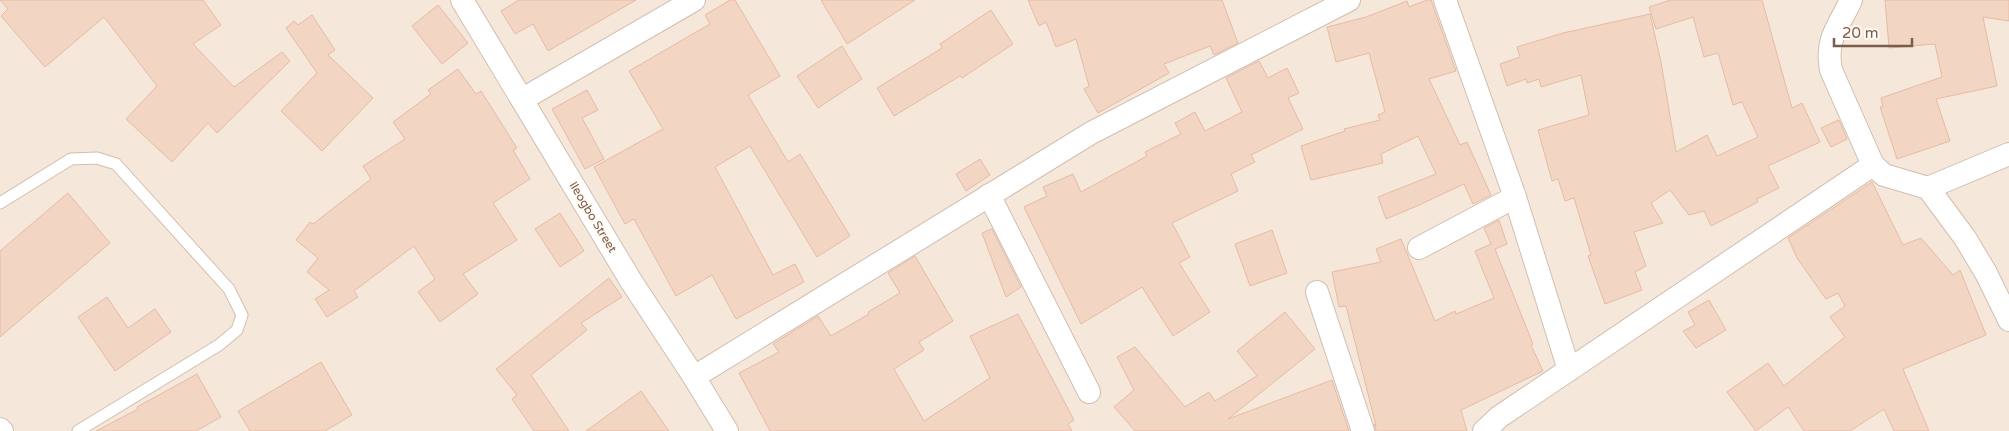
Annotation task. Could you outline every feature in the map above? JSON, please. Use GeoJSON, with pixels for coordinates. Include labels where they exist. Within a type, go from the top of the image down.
{"type":"FeatureCollection","features":[{"type":"Feature","properties":{"kind":"street","name":"Ileogbo Street"},"geometry":{"type":"LineString","coordinates":[[462,0],[631,281],[694,376],[727,431]]}},
{"type":"Feature","properties":{"kind":"street"},"geometry":{"type":"LineString","coordinates":[[523,99],[694,0]]}},
{"type":"Feature","properties":{"kind":"street"},"geometry":{"type":"LineString","coordinates":[[694,376],[1091,133],[1349,0]]}},
{"type":"Feature","properties":{"kind":"street"},"geometry":{"type":"LineString","coordinates":[[1445,0],[1515,197],[1569,370]]}},
{"type":"Feature","properties":{"kind":"street"},"geometry":{"type":"LineString","coordinates":[[1851,0],[1833,34],[1829,57],[1831,70],[1873,165],[1884,175],[1928,188],[1965,238],[2009,320]]}},
{"type":"Feature","properties":{"kind":"street"},"geometry":{"type":"LineString","coordinates":[[1928,188],[2009,154]]}},
{"type":"Feature","properties":{"kind":"street"},"geometry":{"type":"LineString","coordinates":[[1484,431],[1499,417],[1873,165]]}},
{"type":"Feature","properties":{"kind":"street"},"geometry":{"type":"LineString","coordinates":[[989,195],[1089,392]]}},
{"type":"Feature","properties":{"kind":"street"},"geometry":{"type":"LineString","coordinates":[[1419,248],[1515,197]]}},
{"type":"Feature","properties":{"kind":"street"},"geometry":{"type":"LineString","coordinates":[[1317,292],[1362,431]]}},
{"type":"Feature","properties":{"kind":"lane"},"geometry":{"type":"LineString","coordinates":[[0,202],[71,159],[97,158],[116,164],[229,289],[242,315],[238,330],[219,345],[78,431]]}},
{"type":"Feature","properties":{"kind":"shaded area"},"geometry":{"type":"Polygon","coordinates":[[[0,0],[2009,0],[2009,431],[0,431],[0,0]]]}},
{"type":"Feature","properties":{"kind":"building"},"geometry":{"type":"Polygon","coordinates":[[[0,0],[203,0],[221,25],[193,44],[234,87],[282,52],[290,61],[217,133],[208,123],[172,162],[126,119],[157,86],[104,17],[45,67],[1,16],[8,9],[0,0]]]}},
{"type":"Feature","properties":{"kind":"building"},"geometry":{"type":"Polygon","coordinates":[[[519,0],[636,0],[548,51],[533,24],[515,34],[501,11],[519,0]]]}},
{"type":"Feature","properties":{"kind":"building"},"geometry":{"type":"Polygon","coordinates":[[[730,0],[735,0],[780,76],[748,95],[788,162],[800,154],[850,236],[817,257],[750,146],[715,167],[773,275],[795,264],[804,282],[736,319],[712,275],[676,296],[634,219],[625,224],[594,167],[663,129],[629,71],[710,24],[705,15],[730,0]]]}},
{"type":"Feature","properties":{"kind":"building"},"geometry":{"type":"Polygon","coordinates":[[[821,0],[915,0],[847,44],[821,0]]]}},
{"type":"Feature","properties":{"kind":"building"},"geometry":{"type":"Polygon","coordinates":[[[1028,0],[1222,0],[1238,43],[1214,55],[1210,46],[1164,64],[1169,73],[1098,113],[1084,89],[1089,86],[1076,39],[1056,47],[1046,22],[1039,26],[1028,0]]]}},
{"type":"Feature","properties":{"kind":"building"},"geometry":{"type":"Polygon","coordinates":[[[1431,0],[1456,71],[1429,79],[1460,145],[1467,142],[1491,195],[1473,204],[1464,184],[1386,219],[1378,197],[1436,174],[1418,136],[1381,154],[1383,163],[1311,180],[1301,146],[1345,131],[1344,129],[1380,120],[1378,115],[1385,112],[1369,53],[1336,62],[1327,27],[1366,17],[1407,1],[1409,7],[1431,0]]]}},
{"type":"Feature","properties":{"kind":"building"},"geometry":{"type":"Polygon","coordinates":[[[1671,0],[1762,0],[1792,108],[1802,103],[1820,142],[1768,166],[1779,188],[1757,199],[1758,202],[1711,226],[1704,211],[1689,215],[1670,190],[1651,203],[1663,223],[1634,232],[1646,266],[1635,272],[1642,290],[1605,304],[1588,256],[1591,255],[1574,198],[1565,201],[1558,179],[1552,181],[1538,130],[1589,115],[1581,75],[1541,87],[1539,79],[1527,83],[1526,79],[1507,86],[1500,64],[1520,57],[1517,47],[1563,33],[1650,14],[1661,62],[1676,152],[1707,135],[1717,156],[1758,137],[1742,102],[1733,105],[1718,53],[1704,57],[1693,17],[1656,29],[1649,7],[1671,0]]]}},
{"type":"Feature","properties":{"kind":"building"},"geometry":{"type":"Polygon","coordinates":[[[1885,0],[2009,0],[2009,21],[1983,17],[1997,86],[1936,99],[1950,141],[1897,159],[1880,107],[1883,107],[1881,98],[1942,77],[1935,44],[1889,48],[1885,0]]]}},
{"type":"Feature","properties":{"kind":"building"},"geometry":{"type":"Polygon","coordinates":[[[438,5],[468,43],[442,64],[412,26],[438,5]]]}},
{"type":"Feature","properties":{"kind":"building"},"geometry":{"type":"Polygon","coordinates":[[[991,10],[1013,44],[962,78],[960,76],[894,116],[877,88],[942,48],[940,44],[991,10]]]}},
{"type":"Feature","properties":{"kind":"building"},"geometry":{"type":"Polygon","coordinates":[[[312,15],[335,50],[328,55],[373,98],[322,151],[281,111],[317,73],[286,28],[294,21],[298,25],[312,15]]]}},
{"type":"Feature","properties":{"kind":"building"},"geometry":{"type":"Polygon","coordinates":[[[842,46],[862,79],[818,108],[797,76],[842,46]]]}},
{"type":"Feature","properties":{"kind":"building"},"geometry":{"type":"Polygon","coordinates":[[[1259,61],[1268,78],[1287,68],[1299,93],[1288,98],[1303,129],[1251,155],[1255,162],[1231,174],[1238,191],[1172,223],[1190,257],[1179,263],[1210,312],[1173,336],[1142,287],[1081,324],[1024,207],[1047,196],[1043,187],[1073,174],[1081,192],[1147,156],[1145,152],[1181,134],[1175,123],[1195,112],[1205,131],[1242,112],[1226,78],[1259,61]]]}},
{"type":"Feature","properties":{"kind":"building"},"geometry":{"type":"Polygon","coordinates":[[[458,69],[476,94],[481,91],[517,148],[513,150],[530,179],[493,203],[517,240],[463,274],[478,294],[440,322],[418,292],[435,279],[414,246],[354,291],[358,297],[327,317],[315,299],[329,290],[307,272],[318,258],[296,240],[310,222],[313,224],[371,179],[363,166],[405,139],[393,122],[431,94],[428,90],[458,69]]]}},
{"type":"Feature","properties":{"kind":"building"},"geometry":{"type":"Polygon","coordinates":[[[587,90],[598,110],[582,118],[604,159],[585,169],[552,109],[587,90]]]}},
{"type":"Feature","properties":{"kind":"building"},"geometry":{"type":"Polygon","coordinates":[[[1839,120],[1847,139],[1831,147],[1821,128],[1839,120]]]}},
{"type":"Feature","properties":{"kind":"building"},"geometry":{"type":"Polygon","coordinates":[[[980,159],[990,175],[966,191],[956,174],[980,159]]]}},
{"type":"Feature","properties":{"kind":"building"},"geometry":{"type":"Polygon","coordinates":[[[1872,182],[1903,245],[1921,238],[1953,275],[1960,270],[1986,335],[1903,369],[1929,431],[1894,431],[1884,409],[1850,431],[1804,431],[1788,407],[1756,431],[1727,392],[1768,363],[1784,386],[1845,337],[1830,317],[1845,306],[1838,293],[1826,299],[1797,258],[1788,238],[1872,182]]]}},
{"type":"Feature","properties":{"kind":"building"},"geometry":{"type":"Polygon","coordinates":[[[68,193],[110,243],[0,337],[0,251],[68,193]]]}},
{"type":"Feature","properties":{"kind":"building"},"geometry":{"type":"Polygon","coordinates":[[[560,213],[584,251],[560,267],[535,229],[560,213]]]}},
{"type":"Feature","properties":{"kind":"building"},"geometry":{"type":"Polygon","coordinates":[[[1499,220],[1507,244],[1495,249],[1533,344],[1531,345],[1543,371],[1461,410],[1467,431],[1376,431],[1346,306],[1339,307],[1332,272],[1381,262],[1376,249],[1401,239],[1435,321],[1455,311],[1456,314],[1494,298],[1475,251],[1491,244],[1484,228],[1499,220]]]}},
{"type":"Feature","properties":{"kind":"building"},"geometry":{"type":"Polygon","coordinates":[[[992,229],[1021,287],[1006,297],[982,233],[992,229]]]}},
{"type":"Feature","properties":{"kind":"building"},"geometry":{"type":"Polygon","coordinates":[[[1272,230],[1287,273],[1250,286],[1235,244],[1272,230]]]}},
{"type":"Feature","properties":{"kind":"building"},"geometry":{"type":"Polygon","coordinates":[[[915,256],[953,321],[919,342],[924,350],[894,369],[924,421],[990,378],[970,336],[1018,314],[1074,420],[1068,424],[1072,431],[770,431],[739,373],[779,352],[773,344],[818,316],[831,336],[869,314],[868,312],[900,293],[888,273],[915,256]]]}},
{"type":"Feature","properties":{"kind":"building"},"geometry":{"type":"Polygon","coordinates":[[[609,278],[622,297],[581,323],[587,330],[531,375],[569,431],[534,431],[512,399],[517,395],[496,369],[609,278]]]}},
{"type":"Feature","properties":{"kind":"building"},"geometry":{"type":"Polygon","coordinates":[[[107,297],[128,328],[155,309],[171,332],[115,371],[78,317],[107,297]]]}},
{"type":"Feature","properties":{"kind":"building"},"geometry":{"type":"Polygon","coordinates":[[[1709,300],[1726,330],[1696,348],[1683,331],[1695,325],[1688,312],[1709,300]]]}},
{"type":"Feature","properties":{"kind":"building"},"geometry":{"type":"Polygon","coordinates":[[[1285,312],[1315,349],[1228,419],[1332,380],[1349,431],[1135,431],[1114,407],[1134,390],[1117,357],[1135,347],[1185,407],[1209,392],[1215,401],[1257,376],[1237,351],[1285,312]]]}},
{"type":"Feature","properties":{"kind":"building"},"geometry":{"type":"Polygon","coordinates":[[[321,362],[352,415],[325,431],[250,431],[238,411],[321,362]]]}},
{"type":"Feature","properties":{"kind":"building"},"geometry":{"type":"Polygon","coordinates":[[[197,374],[221,417],[196,431],[96,431],[138,409],[137,407],[197,374]]]}},
{"type":"Feature","properties":{"kind":"building"},"geometry":{"type":"Polygon","coordinates":[[[641,391],[669,431],[586,431],[641,391]]]}}]}
